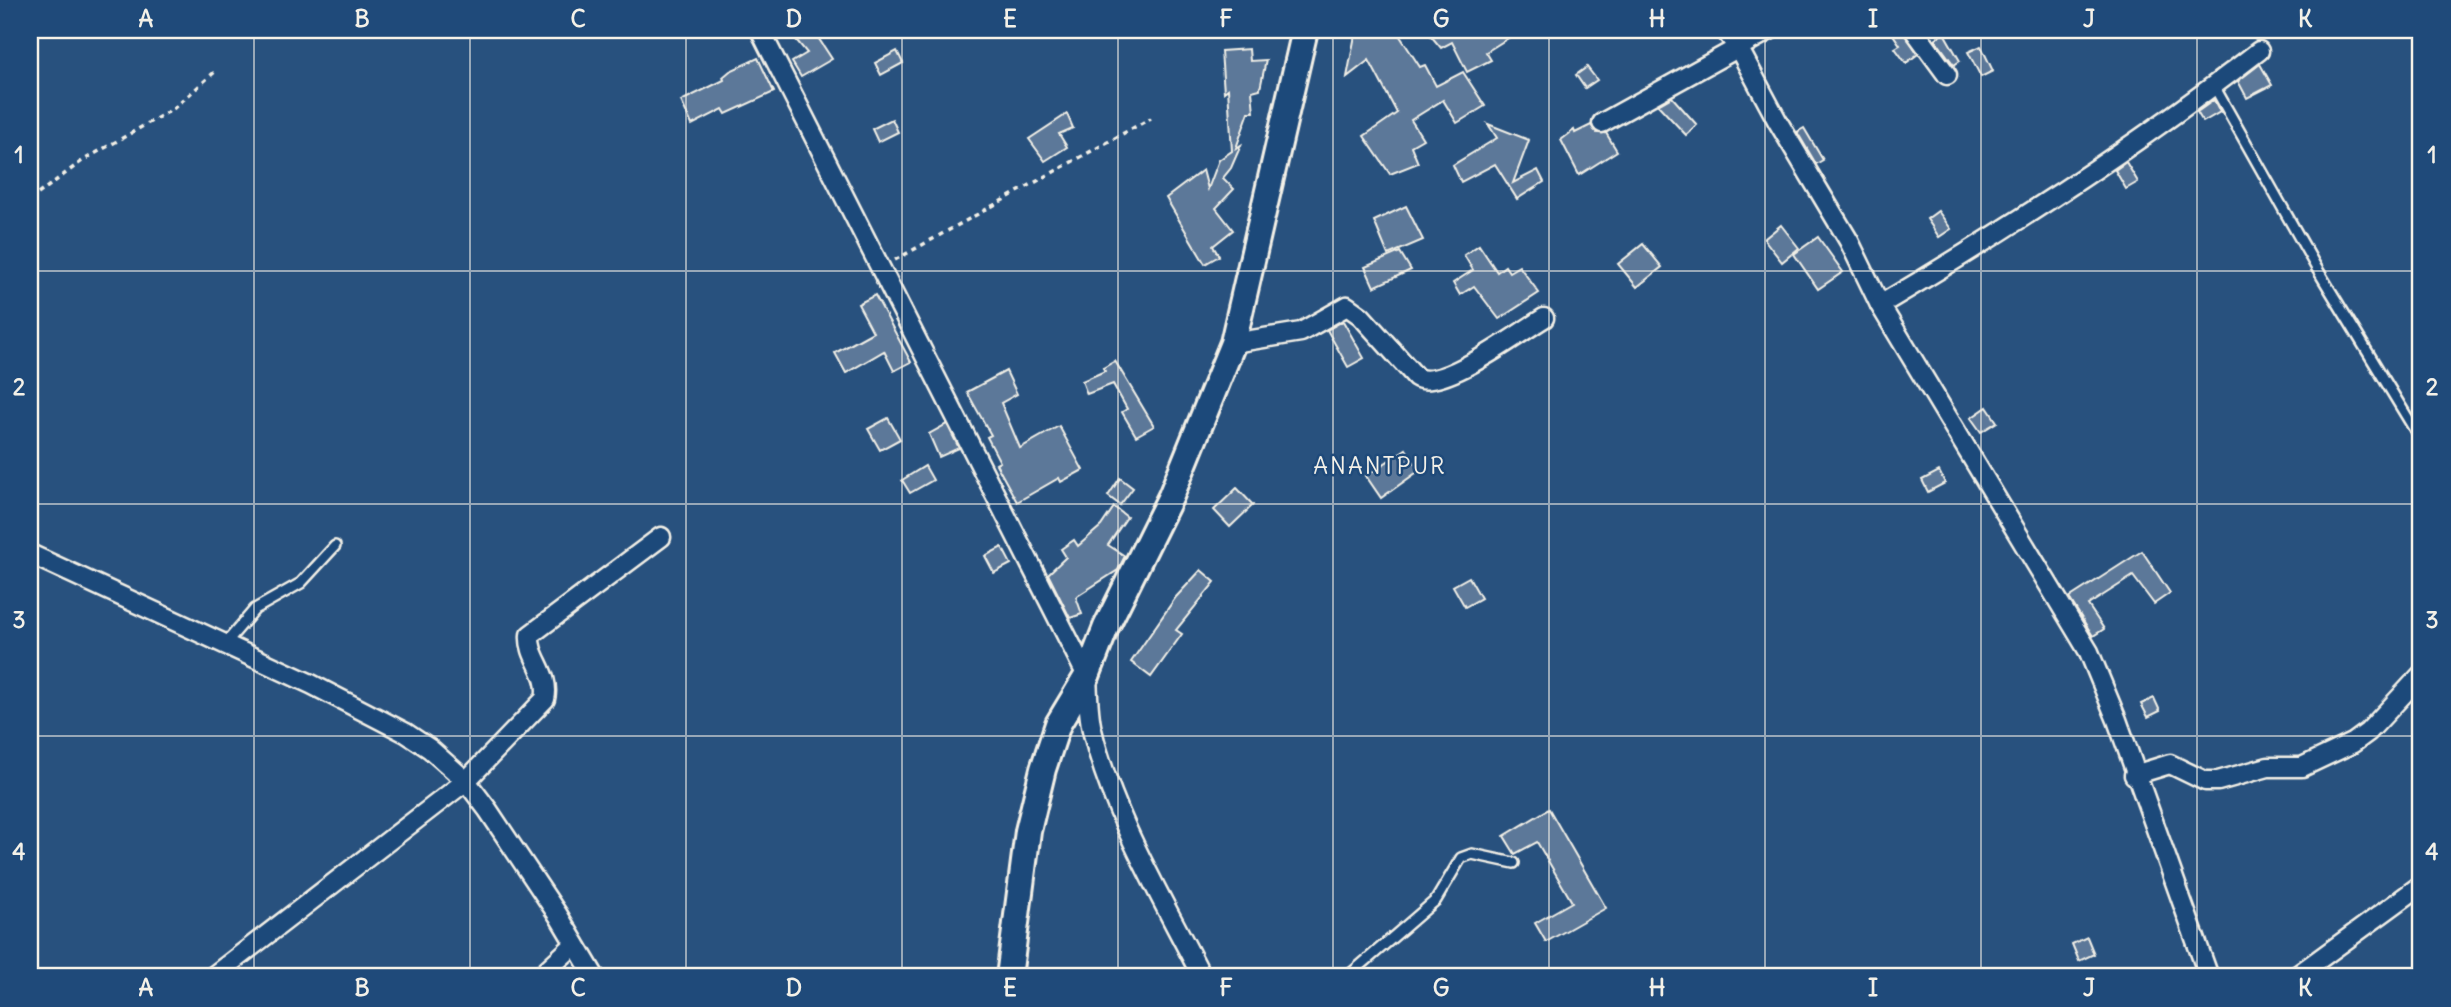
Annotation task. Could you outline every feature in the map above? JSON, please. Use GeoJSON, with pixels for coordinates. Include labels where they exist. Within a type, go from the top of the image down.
{"type":"FeatureCollection","features":[{"type":"Feature","properties":{"kind":"street"},"geometry":{"type":"LineString","coordinates":[[760,30],[1087,676],[1091,727],[1109,784],[1136,846],[1202,977]]}},
{"type":"Feature","properties":{"kind":"street"},"geometry":{"type":"LineString","coordinates":[[1009,977],[1028,831],[1043,769],[1058,724],[1087,676],[1106,627],[1171,496],[1233,343],[1305,30]]}},
{"type":"Feature","properties":{"kind":"street"},"geometry":{"type":"LineString","coordinates":[[1725,30],[1740,49],[1778,122],[1849,241],[1880,305],[2089,652],[2117,720],[2134,775],[2147,802],[2210,977]]}},
{"type":"Feature","properties":{"kind":"street"},"geometry":{"type":"LineString","coordinates":[[1602,123],[1770,30]]}},
{"type":"Feature","properties":{"kind":"street"},"geometry":{"type":"LineString","coordinates":[[1914,30],[1947,75]]}},
{"type":"Feature","properties":{"kind":"street"},"geometry":{"type":"LineString","coordinates":[[1880,305],[2068,190],[2259,51]]}},
{"type":"Feature","properties":{"kind":"street"},"geometry":{"type":"LineString","coordinates":[[1233,343],[1301,332],[1347,306],[1361,316],[1416,377],[1428,382],[1453,373],[1544,318]]}},
{"type":"Feature","properties":{"kind":"street"},"geometry":{"type":"LineString","coordinates":[[212,977],[466,781],[545,699],[545,676],[529,642],[535,629],[661,537]]}},
{"type":"Feature","properties":{"kind":"street"},"geometry":{"type":"LineString","coordinates":[[30,554],[225,644],[407,733],[466,781],[595,977]]}},
{"type":"Feature","properties":{"kind":"street"},"geometry":{"type":"LineString","coordinates":[[2134,775],[2170,764],[2195,778],[2218,781],[2268,768],[2302,767],[2353,743],[2368,732],[2421,675]]}},
{"type":"Feature","properties":{"kind":"street"},"geometry":{"type":"LineString","coordinates":[[2295,977],[2421,885]]}},
{"type":"Feature","properties":{"kind":"street"},"geometry":{"type":"LineString","coordinates":[[539,977],[575,944]]}},
{"type":"Feature","properties":{"kind":"lane"},"geometry":{"type":"LineString","coordinates":[[2214,86],[2316,267],[2421,440]]}},
{"type":"Feature","properties":{"kind":"lane"},"geometry":{"type":"LineString","coordinates":[[225,644],[255,609],[301,583],[335,546]]}},
{"type":"Feature","properties":{"kind":"lane"},"geometry":{"type":"LineString","coordinates":[[1347,977],[1436,900],[1461,858],[1472,854],[1514,863]]}},
{"type":"Feature","properties":{"kind":"path"},"geometry":{"type":"LineString","coordinates":[[30,200],[82,161],[173,109],[218,69]]}},
{"type":"Feature","properties":{"kind":"path"},"geometry":{"type":"LineString","coordinates":[[881,268],[1151,118]]}},
{"type":"Feature","properties":{"kind":"building"},"geometry":{"type":"Polygon","coordinates":[[[788,30],[813,30],[832,59],[801,77],[792,62],[807,53],[788,30]]]}},
{"type":"Feature","properties":{"kind":"building"},"geometry":{"type":"Polygon","coordinates":[[[1356,30],[1396,30],[1420,67],[1425,65],[1436,86],[1463,72],[1485,106],[1457,123],[1443,100],[1411,120],[1423,139],[1411,146],[1418,163],[1390,174],[1364,136],[1397,113],[1369,60],[1347,77],[1356,30]]]}},
{"type":"Feature","properties":{"kind":"building"},"geometry":{"type":"Polygon","coordinates":[[[1426,30],[1521,30],[1486,52],[1491,60],[1467,72],[1452,42],[1441,48],[1426,30]]]}},
{"type":"Feature","properties":{"kind":"building"},"geometry":{"type":"Polygon","coordinates":[[[1890,30],[1903,30],[1918,54],[1906,63],[1895,48],[1900,45],[1890,30]]]}},
{"type":"Feature","properties":{"kind":"building"},"geometry":{"type":"Polygon","coordinates":[[[1944,33],[1960,61],[1954,65],[1935,39],[1944,33]]]}},
{"type":"Feature","properties":{"kind":"building"},"geometry":{"type":"Polygon","coordinates":[[[1981,46],[1993,71],[1981,77],[1968,52],[1981,46]]]}},
{"type":"Feature","properties":{"kind":"building"},"geometry":{"type":"Polygon","coordinates":[[[1249,49],[1250,61],[1266,60],[1260,89],[1252,91],[1254,112],[1249,112],[1236,148],[1241,145],[1231,168],[1223,178],[1234,189],[1216,208],[1233,230],[1213,246],[1219,256],[1205,264],[1166,198],[1203,170],[1208,189],[1219,160],[1232,151],[1228,89],[1224,92],[1221,51],[1249,49]]]}},
{"type":"Feature","properties":{"kind":"building"},"geometry":{"type":"Polygon","coordinates":[[[897,51],[903,63],[881,75],[875,63],[897,51]]]}},
{"type":"Feature","properties":{"kind":"building"},"geometry":{"type":"Polygon","coordinates":[[[758,58],[774,92],[726,114],[723,109],[692,125],[681,101],[724,80],[723,77],[730,71],[758,58]]]}},
{"type":"Feature","properties":{"kind":"building"},"geometry":{"type":"Polygon","coordinates":[[[2260,64],[2272,85],[2247,98],[2238,81],[2260,64]]]}},
{"type":"Feature","properties":{"kind":"building"},"geometry":{"type":"Polygon","coordinates":[[[1587,67],[1597,80],[1585,88],[1576,75],[1587,67]]]}},
{"type":"Feature","properties":{"kind":"building"},"geometry":{"type":"Polygon","coordinates":[[[1672,97],[1697,125],[1686,135],[1658,105],[1672,97]]]}},
{"type":"Feature","properties":{"kind":"building"},"geometry":{"type":"Polygon","coordinates":[[[2214,100],[2220,112],[2203,122],[2197,112],[2214,100]]]}},
{"type":"Feature","properties":{"kind":"building"},"geometry":{"type":"Polygon","coordinates":[[[1067,114],[1073,128],[1059,134],[1067,147],[1045,161],[1029,139],[1067,114]]]}},
{"type":"Feature","properties":{"kind":"building"},"geometry":{"type":"Polygon","coordinates":[[[892,119],[898,132],[878,142],[872,129],[892,119]]]}},
{"type":"Feature","properties":{"kind":"building"},"geometry":{"type":"Polygon","coordinates":[[[1488,124],[1529,140],[1513,183],[1538,170],[1544,182],[1517,199],[1495,164],[1461,182],[1453,165],[1497,138],[1488,124]]]}},
{"type":"Feature","properties":{"kind":"building"},"geometry":{"type":"Polygon","coordinates":[[[1591,125],[1597,133],[1606,133],[1617,151],[1579,175],[1561,140],[1574,130],[1575,133],[1591,125]]]}},
{"type":"Feature","properties":{"kind":"building"},"geometry":{"type":"Polygon","coordinates":[[[1804,128],[1823,160],[1816,164],[1797,132],[1804,128]]]}},
{"type":"Feature","properties":{"kind":"building"},"geometry":{"type":"Polygon","coordinates":[[[2126,162],[2138,182],[2126,189],[2115,170],[2126,162]]]}},
{"type":"Feature","properties":{"kind":"building"},"geometry":{"type":"Polygon","coordinates":[[[1406,206],[1423,240],[1388,255],[1374,221],[1406,206]]]}},
{"type":"Feature","properties":{"kind":"building"},"geometry":{"type":"Polygon","coordinates":[[[1938,211],[1951,229],[1939,237],[1927,219],[1938,211]]]}},
{"type":"Feature","properties":{"kind":"building"},"geometry":{"type":"Polygon","coordinates":[[[1781,225],[1799,248],[1782,262],[1764,239],[1781,225]]]}},
{"type":"Feature","properties":{"kind":"building"},"geometry":{"type":"Polygon","coordinates":[[[1818,237],[1843,272],[1818,289],[1794,254],[1818,237]]]}},
{"type":"Feature","properties":{"kind":"building"},"geometry":{"type":"Polygon","coordinates":[[[1643,244],[1662,267],[1637,287],[1618,264],[1643,244]]]}},
{"type":"Feature","properties":{"kind":"building"},"geometry":{"type":"Polygon","coordinates":[[[1479,245],[1497,272],[1505,266],[1509,272],[1519,266],[1539,293],[1499,319],[1474,286],[1460,295],[1453,283],[1473,270],[1464,255],[1479,245]]]}},
{"type":"Feature","properties":{"kind":"building"},"geometry":{"type":"Polygon","coordinates":[[[1400,252],[1411,270],[1374,287],[1365,267],[1400,252]]]}},
{"type":"Feature","properties":{"kind":"building"},"geometry":{"type":"Polygon","coordinates":[[[875,295],[911,362],[894,371],[884,351],[846,373],[835,353],[873,332],[858,304],[875,295]]]}},
{"type":"Feature","properties":{"kind":"building"},"geometry":{"type":"Polygon","coordinates":[[[1343,321],[1364,358],[1348,367],[1327,330],[1343,321]]]}},
{"type":"Feature","properties":{"kind":"building"},"geometry":{"type":"Polygon","coordinates":[[[1115,361],[1154,426],[1136,436],[1122,412],[1127,409],[1113,384],[1087,394],[1082,381],[1105,371],[1103,368],[1115,361]]]}},
{"type":"Feature","properties":{"kind":"building"},"geometry":{"type":"Polygon","coordinates":[[[1006,371],[1017,394],[1001,403],[1020,448],[1059,426],[1083,470],[1061,482],[1059,478],[1017,502],[996,464],[1000,462],[987,437],[991,435],[967,392],[1006,371]]]}},
{"type":"Feature","properties":{"kind":"building"},"geometry":{"type":"Polygon","coordinates":[[[1987,407],[1997,422],[1981,432],[1971,418],[1987,407]]]}},
{"type":"Feature","properties":{"kind":"building"},"geometry":{"type":"Polygon","coordinates":[[[888,418],[900,439],[880,450],[868,429],[888,418]]]}},
{"type":"Feature","properties":{"kind":"building"},"geometry":{"type":"Polygon","coordinates":[[[947,424],[959,448],[939,457],[929,434],[947,424]]]}},
{"type":"Feature","properties":{"kind":"building"},"geometry":{"type":"Polygon","coordinates":[[[1406,449],[1420,470],[1381,498],[1366,476],[1406,449]]]}},
{"type":"Feature","properties":{"kind":"building"},"geometry":{"type":"Polygon","coordinates":[[[925,466],[933,480],[910,493],[902,480],[925,466]]]}},
{"type":"Feature","properties":{"kind":"building"},"geometry":{"type":"Polygon","coordinates":[[[1939,471],[1945,483],[1928,492],[1922,480],[1939,471]]]}},
{"type":"Feature","properties":{"kind":"building"},"geometry":{"type":"Polygon","coordinates":[[[1120,478],[1133,488],[1120,505],[1108,496],[1120,478]]]}},
{"type":"Feature","properties":{"kind":"building"},"geometry":{"type":"Polygon","coordinates":[[[1237,488],[1253,505],[1230,527],[1214,510],[1237,488]]]}},
{"type":"Feature","properties":{"kind":"building"},"geometry":{"type":"Polygon","coordinates":[[[1114,507],[1127,517],[1108,545],[1125,556],[1118,570],[1076,597],[1082,614],[1070,618],[1048,574],[1066,557],[1061,549],[1074,540],[1078,546],[1101,526],[1114,507]]]}},
{"type":"Feature","properties":{"kind":"building"},"geometry":{"type":"Polygon","coordinates":[[[1002,547],[1011,564],[994,573],[985,556],[1002,547]]]}},
{"type":"Feature","properties":{"kind":"building"},"geometry":{"type":"Polygon","coordinates":[[[2142,551],[2170,593],[2154,604],[2133,576],[2088,605],[2104,629],[2093,636],[2069,598],[2142,551]]]}},
{"type":"Feature","properties":{"kind":"building"},"geometry":{"type":"Polygon","coordinates":[[[1201,570],[1215,582],[1176,630],[1182,634],[1151,677],[1131,662],[1176,597],[1201,570]]]}},
{"type":"Feature","properties":{"kind":"building"},"geometry":{"type":"Polygon","coordinates":[[[1469,577],[1481,598],[1465,607],[1453,586],[1469,577]]]}},
{"type":"Feature","properties":{"kind":"building"},"geometry":{"type":"Polygon","coordinates":[[[2154,698],[2160,711],[2148,717],[2141,704],[2154,698]]]}},
{"type":"Feature","properties":{"kind":"building"},"geometry":{"type":"Polygon","coordinates":[[[1549,809],[1606,908],[1546,942],[1535,923],[1572,902],[1537,842],[1515,854],[1504,836],[1549,809]]]}},
{"type":"Feature","properties":{"kind":"building"},"geometry":{"type":"Polygon","coordinates":[[[2087,937],[2094,954],[2079,961],[2072,944],[2087,937]]]}},
{"type":"Feature","properties":{"kind":"district","name":"ANANTPUR"},"geometry":{"type":"Point","coordinates":[1380,466]}}]}
